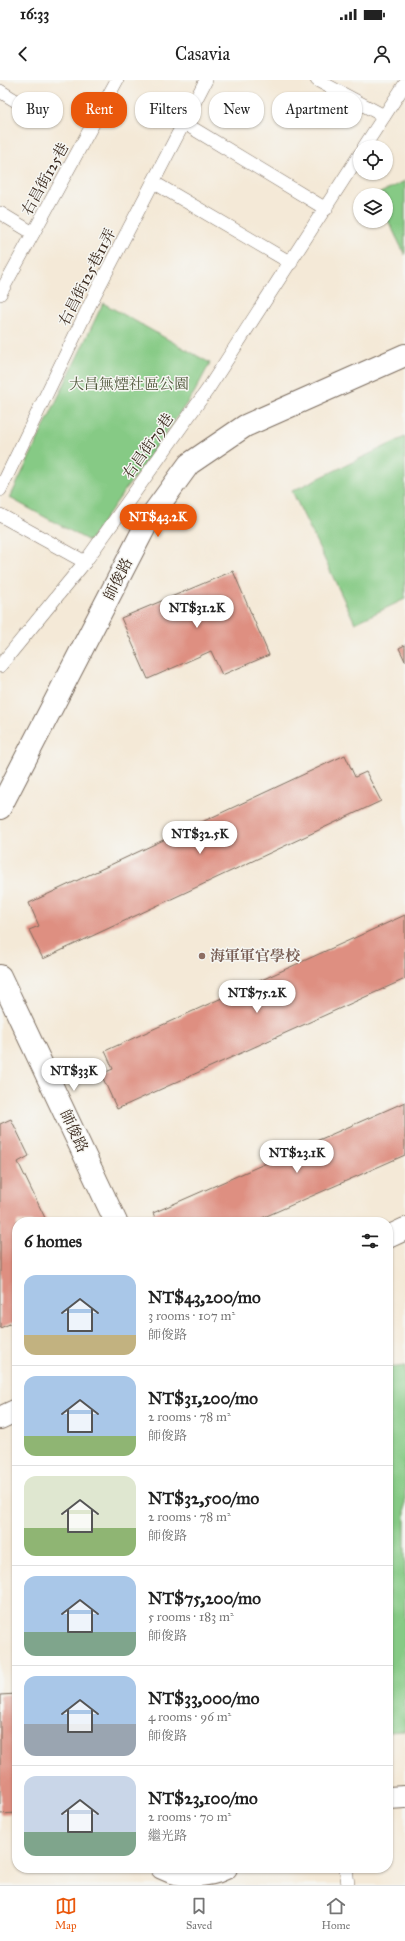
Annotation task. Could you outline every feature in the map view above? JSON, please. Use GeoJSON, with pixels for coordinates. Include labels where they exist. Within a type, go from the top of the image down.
{"type":"FeatureCollection","features":[{"type":"Feature","properties":{"kind":"street","name":"師俊路"},"geometry":{"type":"LineString","coordinates":[[0,808],[149,519],[189,464],[245,426],[405,355]]}},
{"type":"Feature","properties":{"kind":"street","name":"師俊路"},"geometry":{"type":"LineString","coordinates":[[0,976],[114,1217]]}},
{"type":"Feature","properties":{"kind":"street"},"geometry":{"type":"LineString","coordinates":[[393,1235],[405,1229]]}},
{"type":"Feature","properties":{"kind":"street"},"geometry":{"type":"LineString","coordinates":[[0,1418],[12,1412]]}},
{"type":"Feature","properties":{"kind":"street"},"geometry":{"type":"LineString","coordinates":[[393,1797],[405,1796]]}},
{"type":"Feature","properties":{"kind":"street"},"geometry":{"type":"LineString","coordinates":[[172,1873],[196,1881],[217,1873]]}},
{"type":"Feature","properties":{"kind":"lane","name":"右昌街125巷"},"geometry":{"type":"LineString","coordinates":[[0,294],[117,80]]}},
{"type":"Feature","properties":{"kind":"lane","name":"右昌街125巷11弄"},"geometry":{"type":"LineString","coordinates":[[200,92],[206,80]]}},
{"type":"Feature","properties":{"kind":"lane"},"geometry":{"type":"LineString","coordinates":[[317,80],[384,116]]}},
{"type":"Feature","properties":{"kind":"lane"},"geometry":{"type":"LineString","coordinates":[[369,140],[405,84]]}},
{"type":"Feature","properties":{"kind":"lane"},"geometry":{"type":"LineString","coordinates":[[0,91],[12,98]]}},
{"type":"Feature","properties":{"kind":"lane","name":"右昌街125巷11弄"},"geometry":{"type":"LineString","coordinates":[[0,490],[95,294],[181,128]]}},
{"type":"Feature","properties":{"kind":"lane"},"geometry":{"type":"LineString","coordinates":[[192,128],[326,208]]}},
{"type":"Feature","properties":{"kind":"lane","name":"右昌街79巷"},"geometry":{"type":"LineString","coordinates":[[0,666],[85,562],[208,389],[353,165]]}},
{"type":"Feature","properties":{"kind":"lane"},"geometry":{"type":"LineString","coordinates":[[153,182],[291,263]]}},
{"type":"Feature","properties":{"kind":"lane"},"geometry":{"type":"LineString","coordinates":[[0,213],[33,233]]}},
{"type":"Feature","properties":{"kind":"lane"},"geometry":{"type":"LineString","coordinates":[[0,515],[85,562]]}},
{"type":"Feature","properties":{"kind":"lane"},"geometry":{"type":"LineString","coordinates":[[347,1873],[348,1885]]}},
{"type":"Feature","properties":{"kind":"green space"},"geometry":{"type":"Polygon","coordinates":[[[405,181],[405,255],[392,228],[393,188],[390,188],[405,181]]]}},
{"type":"Feature","properties":{"kind":"green space","name":"大昌無煙社區公園"},"geometry":{"type":"Polygon","coordinates":[[[103,303],[210,363],[194,393],[89,541],[10,498],[103,303]]]}},
{"type":"Feature","properties":{"kind":"green space"},"geometry":{"type":"Polygon","coordinates":[[[405,437],[405,599],[355,623],[292,491],[405,437]]]}},
{"type":"Feature","properties":{"kind":"green space"},"geometry":{"type":"Polygon","coordinates":[[[405,1366],[405,1731],[393,1732],[393,1367],[405,1366]]]}},
{"type":"Feature","properties":{"kind":"building"},"geometry":{"type":"Polygon","coordinates":[[[233,571],[269,655],[222,675],[211,651],[148,679],[121,618],[233,571]]]}},
{"type":"Feature","properties":{"kind":"building"},"geometry":{"type":"Polygon","coordinates":[[[405,645],[405,661],[399,648],[405,645]]]}},
{"type":"Feature","properties":{"kind":"building"},"geometry":{"type":"Polygon","coordinates":[[[345,755],[355,777],[366,772],[381,801],[43,959],[29,930],[39,926],[29,903],[345,755]]]}},
{"type":"Feature","properties":{"kind":"building"},"geometry":{"type":"Polygon","coordinates":[[[405,915],[405,979],[117,1109],[101,1074],[113,1069],[105,1051],[405,915]]]}},
{"type":"Feature","properties":{"kind":"building"},"geometry":{"type":"Polygon","coordinates":[[[405,1102],[405,1155],[264,1217],[155,1217],[153,1213],[405,1102]]]}},
{"type":"Feature","properties":{"kind":"building"},"geometry":{"type":"Polygon","coordinates":[[[11,1119],[29,1156],[18,1162],[45,1217],[12,1217],[12,1323],[0,1328],[0,1124],[11,1119]]]}},
{"type":"Feature","properties":{"kind":"building"},"geometry":{"type":"Polygon","coordinates":[[[12,1694],[12,1813],[0,1814],[0,1695],[12,1694]]]}},
{"type":"Feature","properties":{"kind":"place","name":"海軍軍官學校"},"geometry":{"type":"Point","coordinates":[202,956]}}]}
